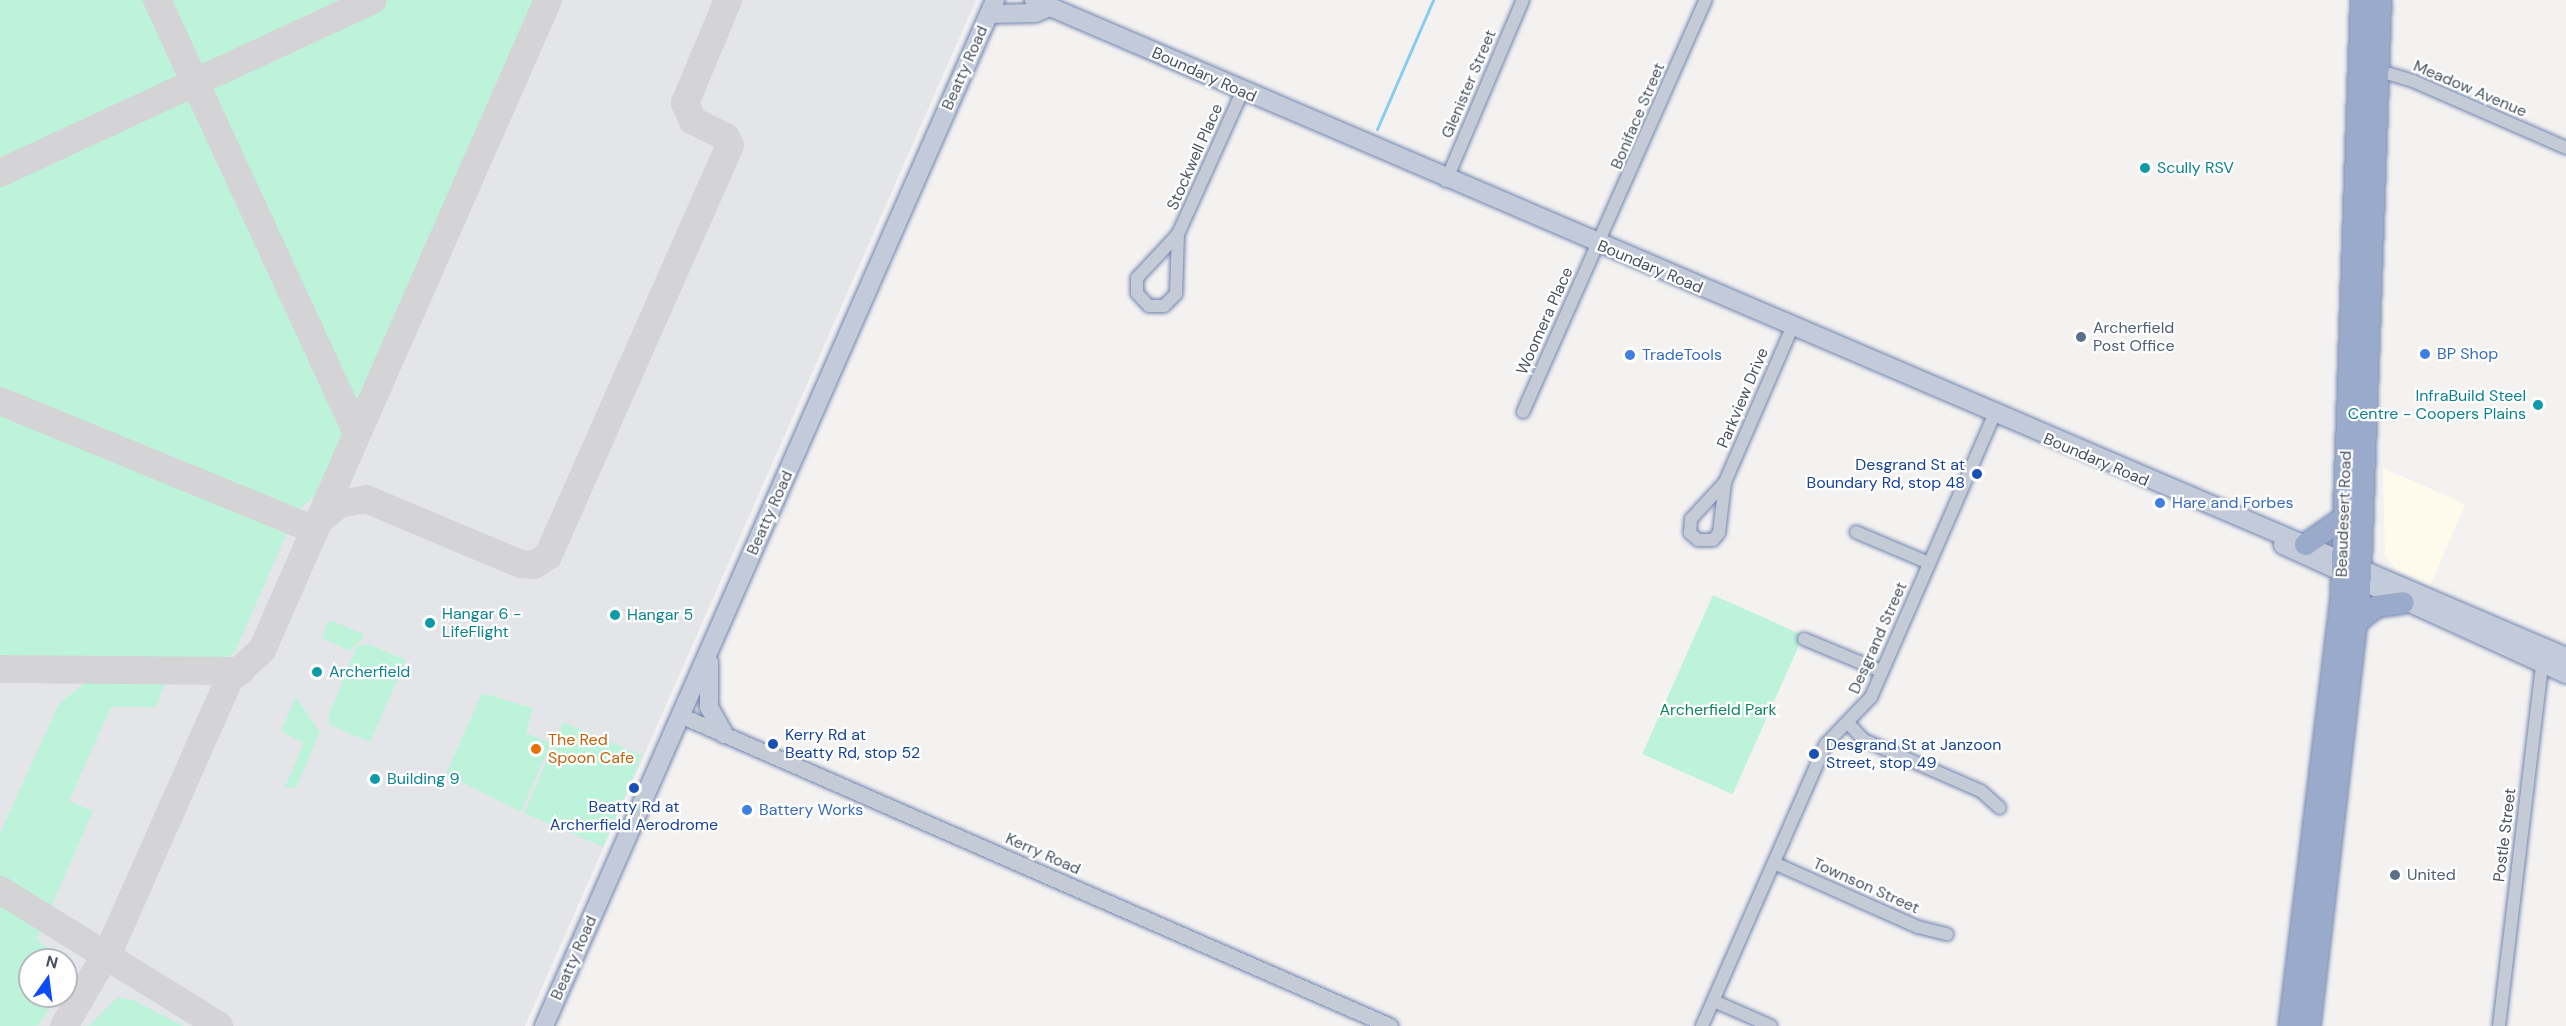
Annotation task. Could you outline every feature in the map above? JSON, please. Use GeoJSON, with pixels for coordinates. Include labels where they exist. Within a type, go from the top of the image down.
{"type":"FeatureCollection","features":[{"type":"Feature","properties":{"kind":"highway","name":"Beaudesert Road"},"geometry":{"type":"LineString","coordinates":[[2289,1026],[2351,572],[2368,69],[2361,0]]}},
{"type":"Feature","properties":{"kind":"highway","name":"Beaudesert Road"},"geometry":{"type":"LineString","coordinates":[[2309,1026],[2357,621],[2344,517],[2368,69],[2380,0]]}},
{"type":"Feature","properties":{"kind":"highway"},"geometry":{"type":"LineString","coordinates":[[2305,544],[2344,517]]}},
{"type":"Feature","properties":{"kind":"highway"},"geometry":{"type":"LineString","coordinates":[[2357,621],[2376,606],[2403,602]]}},
{"type":"Feature","properties":{"kind":"main road","name":"Boundary Road"},"geometry":{"type":"LineString","coordinates":[[1041,3],[1446,181],[2267,533],[2543,655],[2566,674]]}},
{"type":"Feature","properties":{"kind":"main road"},"geometry":{"type":"LineString","coordinates":[[992,7],[1035,13],[1041,3]]}},
{"type":"Feature","properties":{"kind":"main road","name":"Beatty Road"},"geometry":{"type":"LineString","coordinates":[[544,1026],[992,7]]}},
{"type":"Feature","properties":{"kind":"main road","name":"Boundary Road"},"geometry":{"type":"LineString","coordinates":[[2267,533],[2305,544],[2403,602],[2543,655],[2566,657]]}},
{"type":"Feature","properties":{"kind":"main road"},"geometry":{"type":"LineString","coordinates":[[720,626],[706,679],[709,707],[724,734]]}},
{"type":"Feature","properties":{"kind":"street","name":"Glenister Street"},"geometry":{"type":"LineString","coordinates":[[1446,181],[1523,0]]}},
{"type":"Feature","properties":{"kind":"street","name":"Boniface Street"},"geometry":{"type":"LineString","coordinates":[[1599,245],[1706,0]]}},
{"type":"Feature","properties":{"kind":"street","name":"Meadow Avenue"},"geometry":{"type":"LineString","coordinates":[[2368,69],[2566,148]]}},
{"type":"Feature","properties":{"kind":"street","name":"Stockwell Place"},"geometry":{"type":"LineString","coordinates":[[1178,234],[1176,294],[1164,306],[1149,306],[1137,292],[1137,278],[1178,234],[1242,92]]}},
{"type":"Feature","properties":{"kind":"street","name":"Woomera Place"},"geometry":{"type":"LineString","coordinates":[[1523,412],[1599,245]]}},
{"type":"Feature","properties":{"kind":"street","name":"Parkview Drive"},"geometry":{"type":"LineString","coordinates":[[1725,482],[1691,519],[1690,533],[1698,540],[1713,540],[1719,533],[1725,482],[1792,328]]}},
{"type":"Feature","properties":{"kind":"street","name":"Desgrand Street"},"geometry":{"type":"LineString","coordinates":[[1702,1026],[1826,744],[1866,706],[1994,416]]}},
{"type":"Feature","properties":{"kind":"street"},"geometry":{"type":"LineString","coordinates":[[1856,532],[1929,563]]}},
{"type":"Feature","properties":{"kind":"street"},"geometry":{"type":"LineString","coordinates":[[1804,639],[1881,671]]}},
{"type":"Feature","properties":{"kind":"street","name":"Postle Street"},"geometry":{"type":"LineString","coordinates":[[2499,1026],[2543,655]]}},
{"type":"Feature","properties":{"kind":"street","name":"Kerry Road"},"geometry":{"type":"LineString","coordinates":[[680,715],[1390,1026]]}},
{"type":"Feature","properties":{"kind":"street"},"geometry":{"type":"LineString","coordinates":[[1848,723],[1864,740],[1981,791],[2000,808]]}},
{"type":"Feature","properties":{"kind":"street","name":"Townson Street"},"geometry":{"type":"LineString","coordinates":[[1774,863],[1918,927],[1947,934]]}},
{"type":"Feature","properties":{"kind":"street"},"geometry":{"type":"LineString","coordinates":[[1713,1001],[1771,1026]]}},
{"type":"Feature","properties":{"kind":"shaded area"},"geometry":{"type":"Polygon","coordinates":[[[0,0],[976,0],[525,1026],[0,1026],[0,0]]]}},
{"type":"Feature","properties":{"kind":"shaded area"},"geometry":{"type":"Polygon","coordinates":[[[2383,468],[2465,504],[2430,586],[2396,569],[2385,556],[2383,468]]]}},
{"type":"Feature","properties":{"kind":"green space"},"geometry":{"type":"Polygon","coordinates":[[[0,0],[538,0],[319,493],[296,512],[235,652],[221,661],[0,658],[0,0]]]}},
{"type":"Feature","properties":{"kind":"green space","name":"Archerfield Park"},"geometry":{"type":"Polygon","coordinates":[[[1713,595],[1803,635],[1733,794],[1642,754],[1713,595]]]}},
{"type":"Feature","properties":{"kind":"green space"},"geometry":{"type":"Polygon","coordinates":[[[329,620],[364,634],[361,640],[350,651],[322,638],[329,620]]]}},
{"type":"Feature","properties":{"kind":"green space"},"geometry":{"type":"Polygon","coordinates":[[[368,644],[406,660],[370,742],[330,725],[328,717],[357,646],[368,644]]]}},
{"type":"Feature","properties":{"kind":"green space"},"geometry":{"type":"Polygon","coordinates":[[[87,681],[166,681],[156,707],[111,707],[69,801],[93,811],[51,907],[45,907],[0,879],[0,833],[59,704],[87,681]]]}},
{"type":"Feature","properties":{"kind":"green space"},"geometry":{"type":"Polygon","coordinates":[[[482,693],[533,708],[526,733],[551,743],[521,812],[446,774],[482,693]]]}},
{"type":"Feature","properties":{"kind":"green space"},"geometry":{"type":"Polygon","coordinates":[[[296,697],[320,732],[296,788],[285,787],[304,743],[281,731],[296,697]]]}},
{"type":"Feature","properties":{"kind":"green space"},"geometry":{"type":"Polygon","coordinates":[[[563,722],[642,756],[603,847],[524,813],[563,722]]]}},
{"type":"Feature","properties":{"kind":"green space"},"geometry":{"type":"Polygon","coordinates":[[[0,902],[32,921],[40,932],[37,939],[47,948],[18,948],[18,1008],[49,1008],[38,1026],[0,1026],[0,902]]]}},
{"type":"Feature","properties":{"kind":"green space"},"geometry":{"type":"Polygon","coordinates":[[[118,997],[133,1000],[183,1026],[89,1026],[118,997]]]}},
{"type":"Feature","properties":{"kind":"waterway"},"geometry":{"type":"LineString","coordinates":[[1377,129],[1433,0]]}},
{"type":"Feature","properties":{"kind":"taxiway"},"geometry":{"type":"LineString","coordinates":[[157,0],[357,433]]}},
{"type":"Feature","properties":{"kind":"taxiway"},"geometry":{"type":"LineString","coordinates":[[0,173],[373,0]]}},
{"type":"Feature","properties":{"kind":"taxiway"},"geometry":{"type":"LineString","coordinates":[[64,1026],[112,944],[229,680],[262,650],[548,0]]}},
{"type":"Feature","properties":{"kind":"taxiway"},"geometry":{"type":"LineString","coordinates":[[319,521],[339,504],[366,499],[521,564],[534,565],[548,556],[730,145],[726,137],[693,121],[685,103],[728,0]]}},
{"type":"Feature","properties":{"kind":"taxiway"},"geometry":{"type":"LineString","coordinates":[[0,401],[314,530]]}},
{"type":"Feature","properties":{"kind":"taxiway"},"geometry":{"type":"LineString","coordinates":[[0,669],[241,671]]}},
{"type":"Feature","properties":{"kind":"taxiway"},"geometry":{"type":"LineString","coordinates":[[0,890],[219,1026]]}},
{"type":"Feature","properties":{"kind":"place","name":"Scully RSV"},"geometry":{"type":"Point","coordinates":[2145,168]}},
{"type":"Feature","properties":{"kind":"place","name":"Archerfield Post Office"},"geometry":{"type":"Point","coordinates":[2081,337]}},
{"type":"Feature","properties":{"kind":"place","name":"BP Shop"},"geometry":{"type":"Point","coordinates":[2425,354]}},
{"type":"Feature","properties":{"kind":"place","name":"TradeTools"},"geometry":{"type":"Point","coordinates":[1630,355]}},
{"type":"Feature","properties":{"kind":"place","name":"InfraBuild Steel Centre - Coopers Plains"},"geometry":{"type":"Point","coordinates":[2538,405]}},
{"type":"Feature","properties":{"kind":"place","name":"Desgrand St at Boundary Rd, stop 48"},"geometry":{"type":"Point","coordinates":[1977,474]}},
{"type":"Feature","properties":{"kind":"place","name":"Hare and Forbes"},"geometry":{"type":"Point","coordinates":[2160,503]}},
{"type":"Feature","properties":{"kind":"place","name":"Hangar 5"},"geometry":{"type":"Point","coordinates":[615,615]}},
{"type":"Feature","properties":{"kind":"place","name":"Hangar 6 - LifeFlight"},"geometry":{"type":"Point","coordinates":[430,623]}},
{"type":"Feature","properties":{"kind":"place","name":"Archerfield"},"geometry":{"type":"Point","coordinates":[317,672]}},
{"type":"Feature","properties":{"kind":"place","name":"Kerry Rd at Beatty Rd, stop 52"},"geometry":{"type":"Point","coordinates":[773,744]}},
{"type":"Feature","properties":{"kind":"place","name":"The Red Spoon Cafe"},"geometry":{"type":"Point","coordinates":[536,749]}},
{"type":"Feature","properties":{"kind":"place","name":"Desgrand St at Janzoon Street, stop 49"},"geometry":{"type":"Point","coordinates":[1814,754]}},
{"type":"Feature","properties":{"kind":"place","name":"Building 9"},"geometry":{"type":"Point","coordinates":[375,779]}},
{"type":"Feature","properties":{"kind":"place","name":"Beatty Rd at Archerfield Aerodrome"},"geometry":{"type":"Point","coordinates":[634,788]}},
{"type":"Feature","properties":{"kind":"place","name":"Battery Works"},"geometry":{"type":"Point","coordinates":[747,810]}},
{"type":"Feature","properties":{"kind":"place","name":"United"},"geometry":{"type":"Point","coordinates":[2395,875]}}]}
